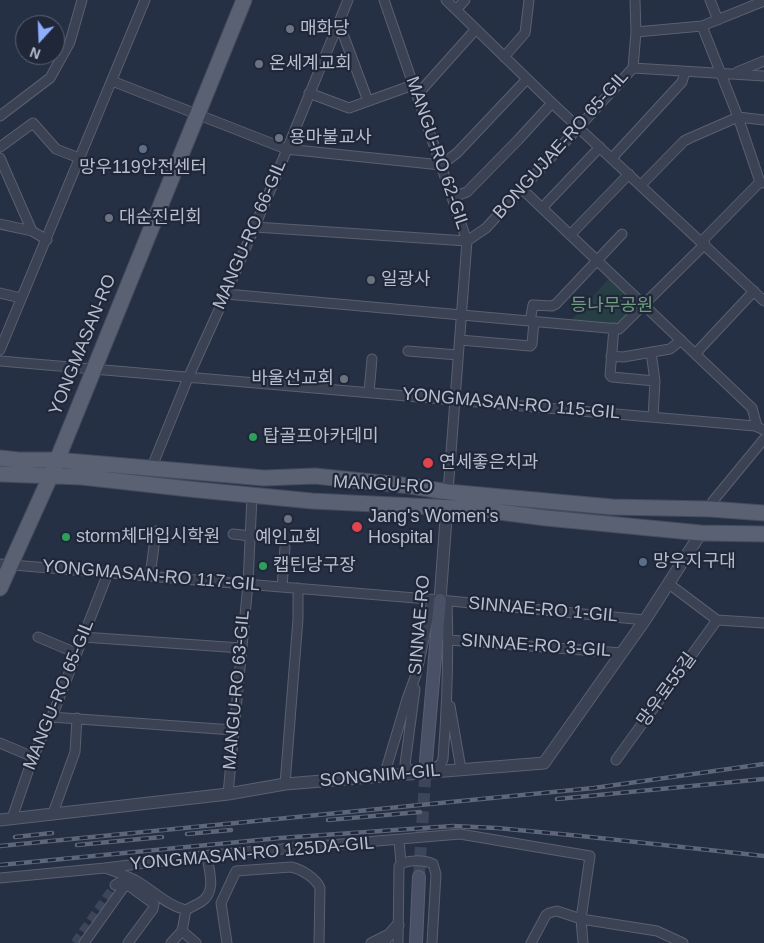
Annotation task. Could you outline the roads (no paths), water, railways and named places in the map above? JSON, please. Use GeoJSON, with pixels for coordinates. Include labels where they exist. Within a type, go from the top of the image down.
{"type":"FeatureCollection","features":[{"type":"Feature","properties":{"kind":"main road","name":"YONGMASAN-RO"},"geometry":{"type":"LineString","coordinates":[[0,588],[6,564],[51,474],[244,0]]}},
{"type":"Feature","properties":{"kind":"main road","name":"MANGU-RO"},"geometry":{"type":"LineString","coordinates":[[0,458],[56,460],[264,478],[314,476],[411,486],[448,500],[546,518],[701,533],[764,534]]}},
{"type":"Feature","properties":{"kind":"main road","name":"MANGU-RO"},"geometry":{"type":"LineString","coordinates":[[0,474],[51,474],[252,496],[400,506],[448,500],[710,509]]}},
{"type":"Feature","properties":{"kind":"main road"},"geometry":{"type":"LineString","coordinates":[[710,509],[764,513]]}},
{"type":"Feature","properties":{"kind":"main road","name":"SINNAE-RO"},"geometry":{"type":"LineString","coordinates":[[424,768],[440,600]]}},
{"type":"Feature","properties":{"kind":"main road"},"geometry":{"type":"LineString","coordinates":[[416,943],[419,878]]}},
{"type":"Feature","properties":{"kind":"street"},"geometry":{"type":"LineString","coordinates":[[0,116],[50,78],[70,42],[82,0]]}},
{"type":"Feature","properties":{"kind":"street"},"geometry":{"type":"LineString","coordinates":[[0,350],[145,0]]}},
{"type":"Feature","properties":{"kind":"street","name":"MANGU-RO 66-GIL"},"geometry":{"type":"LineString","coordinates":[[151,469],[188,378],[255,226],[348,0]]}},
{"type":"Feature","properties":{"kind":"street","name":"MANGU-RO 62-GIL"},"geometry":{"type":"LineString","coordinates":[[384,0],[467,242],[448,500]]}},
{"type":"Feature","properties":{"kind":"street"},"geometry":{"type":"LineString","coordinates":[[446,0],[552,103],[764,300]]}},
{"type":"Feature","properties":{"kind":"street"},"geometry":{"type":"LineString","coordinates":[[456,10],[465,0]]}},
{"type":"Feature","properties":{"kind":"street"},"geometry":{"type":"LineString","coordinates":[[504,57],[526,33],[529,0]]}},
{"type":"Feature","properties":{"kind":"street"},"geometry":{"type":"LineString","coordinates":[[635,0],[636,32],[632,68],[764,76]]}},
{"type":"Feature","properties":{"kind":"street"},"geometry":{"type":"LineString","coordinates":[[710,0],[718,20]]}},
{"type":"Feature","properties":{"kind":"street"},"geometry":{"type":"LineString","coordinates":[[636,32],[702,26],[764,1]]}},
{"type":"Feature","properties":{"kind":"street"},"geometry":{"type":"LineString","coordinates":[[226,294],[619,329],[644,306],[762,183],[702,26]]}},
{"type":"Feature","properties":{"kind":"street"},"geometry":{"type":"LineString","coordinates":[[417,94],[476,29]]}},
{"type":"Feature","properties":{"kind":"street"},"geometry":{"type":"LineString","coordinates":[[336,30],[343,34],[368,101]]}},
{"type":"Feature","properties":{"kind":"street"},"geometry":{"type":"LineString","coordinates":[[735,73],[764,61]]}},
{"type":"Feature","properties":{"kind":"street","name":"BONGUJAE-RO 65-GIL"},"geometry":{"type":"LineString","coordinates":[[467,242],[486,228],[632,68]]}},
{"type":"Feature","properties":{"kind":"street"},"geometry":{"type":"LineString","coordinates":[[612,158],[682,82],[685,72]]}},
{"type":"Feature","properties":{"kind":"street"},"geometry":{"type":"LineString","coordinates":[[112,81],[286,149],[440,164],[457,153],[527,79]]}},
{"type":"Feature","properties":{"kind":"street"},"geometry":{"type":"LineString","coordinates":[[309,93],[347,108],[413,85]]}},
{"type":"Feature","properties":{"kind":"street"},"geometry":{"type":"LineString","coordinates":[[453,197],[467,192],[552,103]]}},
{"type":"Feature","properties":{"kind":"street"},"geometry":{"type":"LineString","coordinates":[[641,185],[687,139],[738,117],[764,120]]}},
{"type":"Feature","properties":{"kind":"street"},"geometry":{"type":"LineString","coordinates":[[0,147],[33,123],[56,149],[79,158]]}},
{"type":"Feature","properties":{"kind":"street"},"geometry":{"type":"LineString","coordinates":[[542,208],[600,147]]}},
{"type":"Feature","properties":{"kind":"street"},"geometry":{"type":"LineString","coordinates":[[0,158],[32,231]]}},
{"type":"Feature","properties":{"kind":"street"},"geometry":{"type":"LineString","coordinates":[[570,235],[629,174]]}},
{"type":"Feature","properties":{"kind":"street"},"geometry":{"type":"LineString","coordinates":[[522,189],[752,408],[760,428]]}},
{"type":"Feature","properties":{"kind":"street"},"geometry":{"type":"LineString","coordinates":[[0,224],[32,231],[47,240]]}},
{"type":"Feature","properties":{"kind":"street"},"geometry":{"type":"LineString","coordinates":[[255,226],[467,242]]}},
{"type":"Feature","properties":{"kind":"street"},"geometry":{"type":"LineString","coordinates":[[460,340],[530,346],[532,344],[533,305],[553,306],[556,304],[622,234]]}},
{"type":"Feature","properties":{"kind":"street"},"geometry":{"type":"LineString","coordinates":[[695,354],[754,290]]}},
{"type":"Feature","properties":{"kind":"street"},"geometry":{"type":"LineString","coordinates":[[0,293],[21,298]]}},
{"type":"Feature","properties":{"kind":"street"},"geometry":{"type":"LineString","coordinates":[[614,328],[611,376],[655,381]]}},
{"type":"Feature","properties":{"kind":"street"},"geometry":{"type":"LineString","coordinates":[[611,356],[623,357],[672,348],[681,340]]}},
{"type":"Feature","properties":{"kind":"street"},"geometry":{"type":"LineString","coordinates":[[408,352],[458,355]]}},
{"type":"Feature","properties":{"kind":"street"},"geometry":{"type":"LineString","coordinates":[[651,352],[655,381],[653,416]]}},
{"type":"Feature","properties":{"kind":"street"},"geometry":{"type":"LineString","coordinates":[[369,392],[372,359]]}},
{"type":"Feature","properties":{"kind":"street","name":"YONGMASAN-RO 115-GIL"},"geometry":{"type":"LineString","coordinates":[[0,361],[653,416],[760,428]]}},
{"type":"Feature","properties":{"kind":"street"},"geometry":{"type":"LineString","coordinates":[[710,509],[713,501],[764,439]]}},
{"type":"Feature","properties":{"kind":"street","name":"MANGU-RO 63-GIL"},"geometry":{"type":"LineString","coordinates":[[228,794],[248,584],[252,496]]}},
{"type":"Feature","properties":{"kind":"street","name":"SINNAE-RO"},"geometry":{"type":"LineString","coordinates":[[440,600],[448,500]]}},
{"type":"Feature","properties":{"kind":"street"},"geometry":{"type":"LineString","coordinates":[[150,576],[156,532]]}},
{"type":"Feature","properties":{"kind":"street","name":"SONGNIM-GIL"},"geometry":{"type":"LineString","coordinates":[[6,819],[228,794],[285,784],[384,776],[424,768],[461,769],[544,763],[645,620],[701,533]]}},
{"type":"Feature","properties":{"kind":"street"},"geometry":{"type":"LineString","coordinates":[[233,534],[250,536]]}},
{"type":"Feature","properties":{"kind":"street"},"geometry":{"type":"LineString","coordinates":[[282,587],[285,547]]}},
{"type":"Feature","properties":{"kind":"street","name":"YONGMASAN-RO 117-GIL"},"geometry":{"type":"LineString","coordinates":[[6,564],[440,600]]}},
{"type":"Feature","properties":{"kind":"street","name":"MANGU-RO 65-GIL"},"geometry":{"type":"LineString","coordinates":[[6,819],[51,717],[108,573]]}},
{"type":"Feature","properties":{"kind":"street"},"geometry":{"type":"LineString","coordinates":[[668,584],[717,620],[764,623]]}},
{"type":"Feature","properties":{"kind":"street"},"geometry":{"type":"LineString","coordinates":[[285,784],[298,619],[298,588]]}},
{"type":"Feature","properties":{"kind":"street"},"geometry":{"type":"LineString","coordinates":[[417,672],[405,764],[408,769],[441,764],[443,760],[448,691],[449,640],[440,600]]}},
{"type":"Feature","properties":{"kind":"street"},"geometry":{"type":"LineString","coordinates":[[384,776],[440,600]]}},
{"type":"Feature","properties":{"kind":"street","name":"SINNAE-RO 1-GIL"},"geometry":{"type":"LineString","coordinates":[[440,600],[645,620]]}},
{"type":"Feature","properties":{"kind":"street","name":"망우로55길"},"geometry":{"type":"LineString","coordinates":[[616,760],[717,620]]}},
{"type":"Feature","properties":{"kind":"street"},"geometry":{"type":"LineString","coordinates":[[38,637],[76,653]]}},
{"type":"Feature","properties":{"kind":"street"},"geometry":{"type":"LineString","coordinates":[[83,637],[241,648]]}},
{"type":"Feature","properties":{"kind":"street","name":"SINNAE-RO 3-GIL"},"geometry":{"type":"LineString","coordinates":[[449,640],[622,653]]}},
{"type":"Feature","properties":{"kind":"street"},"geometry":{"type":"LineString","coordinates":[[448,691],[461,769]]}},
{"type":"Feature","properties":{"kind":"street"},"geometry":{"type":"LineString","coordinates":[[51,717],[233,730]]}},
{"type":"Feature","properties":{"kind":"street"},"geometry":{"type":"LineString","coordinates":[[53,813],[75,752],[77,718]]}},
{"type":"Feature","properties":{"kind":"street"},"geometry":{"type":"LineString","coordinates":[[0,743],[33,757]]}},
{"type":"Feature","properties":{"kind":"street","name":"YONGMASAN-RO 125DA-GIL"},"geometry":{"type":"LineString","coordinates":[[0,878],[207,856],[460,834],[590,856],[581,919]]}},
{"type":"Feature","properties":{"kind":"street"},"geometry":{"type":"LineString","coordinates":[[398,943],[396,928],[401,863],[399,840]]}},
{"type":"Feature","properties":{"kind":"street"},"geometry":{"type":"LineString","coordinates":[[105,868],[136,881],[166,903],[186,910],[200,903],[210,892],[207,856]]}},
{"type":"Feature","properties":{"kind":"street"},"geometry":{"type":"LineString","coordinates":[[401,863],[426,861],[433,864],[436,869],[432,943]]}},
{"type":"Feature","properties":{"kind":"street"},"geometry":{"type":"LineString","coordinates":[[226,943],[221,903],[236,871],[291,867],[298,868],[318,883],[320,888],[319,943]]}},
{"type":"Feature","properties":{"kind":"street"},"geometry":{"type":"LineString","coordinates":[[115,885],[123,881],[154,904],[154,909],[128,943]]}},
{"type":"Feature","properties":{"kind":"street"},"geometry":{"type":"LineString","coordinates":[[84,943],[123,888],[128,885]]}},
{"type":"Feature","properties":{"kind":"street"},"geometry":{"type":"LineString","coordinates":[[171,943],[182,931],[186,910]]}},
{"type":"Feature","properties":{"kind":"street"},"geometry":{"type":"LineString","coordinates":[[531,943],[546,915],[549,912],[557,911],[581,919],[658,931],[683,943]]}},
{"type":"Feature","properties":{"kind":"street"},"geometry":{"type":"LineString","coordinates":[[581,919],[583,943]]}},
{"type":"Feature","properties":{"kind":"street"},"geometry":{"type":"LineString","coordinates":[[371,943],[396,928]]}},
{"type":"Feature","properties":{"kind":"street"},"geometry":{"type":"LineString","coordinates":[[382,943],[396,928]]}},
{"type":"Feature","properties":{"kind":"street"},"geometry":{"type":"LineString","coordinates":[[182,931],[195,943]]}},
{"type":"Feature","properties":{"kind":"street"},"geometry":{"type":"LineString","coordinates":[[181,943],[185,936],[195,943]]}},
{"type":"Feature","properties":{"kind":"tunnel"},"geometry":{"type":"LineString","coordinates":[[419,877],[426,763]]}},
{"type":"Feature","properties":{"kind":"tunnel"},"geometry":{"type":"LineString","coordinates":[[75,943],[115,885]]}},
{"type":"Feature","properties":{"kind":"railway"},"geometry":{"type":"LineString","coordinates":[[0,846],[594,788],[764,764]]}},
{"type":"Feature","properties":{"kind":"railway"},"geometry":{"type":"LineString","coordinates":[[557,799],[764,779]]}},
{"type":"Feature","properties":{"kind":"railway"},"geometry":{"type":"LineString","coordinates":[[328,820],[420,812]]}},
{"type":"Feature","properties":{"kind":"railway"},"geometry":{"type":"LineString","coordinates":[[0,865],[280,838],[453,826],[581,836],[764,856]]}},
{"type":"Feature","properties":{"kind":"railway"},"geometry":{"type":"LineString","coordinates":[[187,834],[231,830]]}},
{"type":"Feature","properties":{"kind":"railway"},"geometry":{"type":"LineString","coordinates":[[15,837],[52,833]]}},
{"type":"Feature","properties":{"kind":"railway"},"geometry":{"type":"LineString","coordinates":[[77,845],[162,837]]}},
{"type":"Feature","properties":{"kind":"place","name":"매화당"},"geometry":{"type":"Point","coordinates":[290,29]}},
{"type":"Feature","properties":{"kind":"place","name":"온세계교회"},"geometry":{"type":"Point","coordinates":[259,64]}},
{"type":"Feature","properties":{"kind":"place","name":"용마불교사"},"geometry":{"type":"Point","coordinates":[279,138]}},
{"type":"Feature","properties":{"kind":"place","name":"망우119안전센터"},"geometry":{"type":"Point","coordinates":[143,149]}},
{"type":"Feature","properties":{"kind":"place","name":"대순진리회"},"geometry":{"type":"Point","coordinates":[109,218]}},
{"type":"Feature","properties":{"kind":"place","name":"일광사"},"geometry":{"type":"Point","coordinates":[371,280]}},
{"type":"Feature","properties":{"kind":"place","name":"바울선교회"},"geometry":{"type":"Point","coordinates":[344,379]}},
{"type":"Feature","properties":{"kind":"place","name":"탑골프아카데미"},"geometry":{"type":"Point","coordinates":[253,437]}},
{"type":"Feature","properties":{"kind":"place","name":"연세좋은치과"},"geometry":{"type":"Point","coordinates":[428,463]}},
{"type":"Feature","properties":{"kind":"place","name":"예인교회"},"geometry":{"type":"Point","coordinates":[288,519]}},
{"type":"Feature","properties":{"kind":"place","name":"Jang's Women's Hospital"},"geometry":{"type":"Point","coordinates":[357,527]}},
{"type":"Feature","properties":{"kind":"place","name":"storm체대입시학원"},"geometry":{"type":"Point","coordinates":[66,537]}},
{"type":"Feature","properties":{"kind":"place","name":"망우지구대"},"geometry":{"type":"Point","coordinates":[643,562]}},
{"type":"Feature","properties":{"kind":"place","name":"캡틴당구장"},"geometry":{"type":"Point","coordinates":[263,566]}},
{"type":"Feature","properties":{"kind":"park label","name":"등나무공원"},"geometry":{"type":"Point","coordinates":[612,306]}}]}
